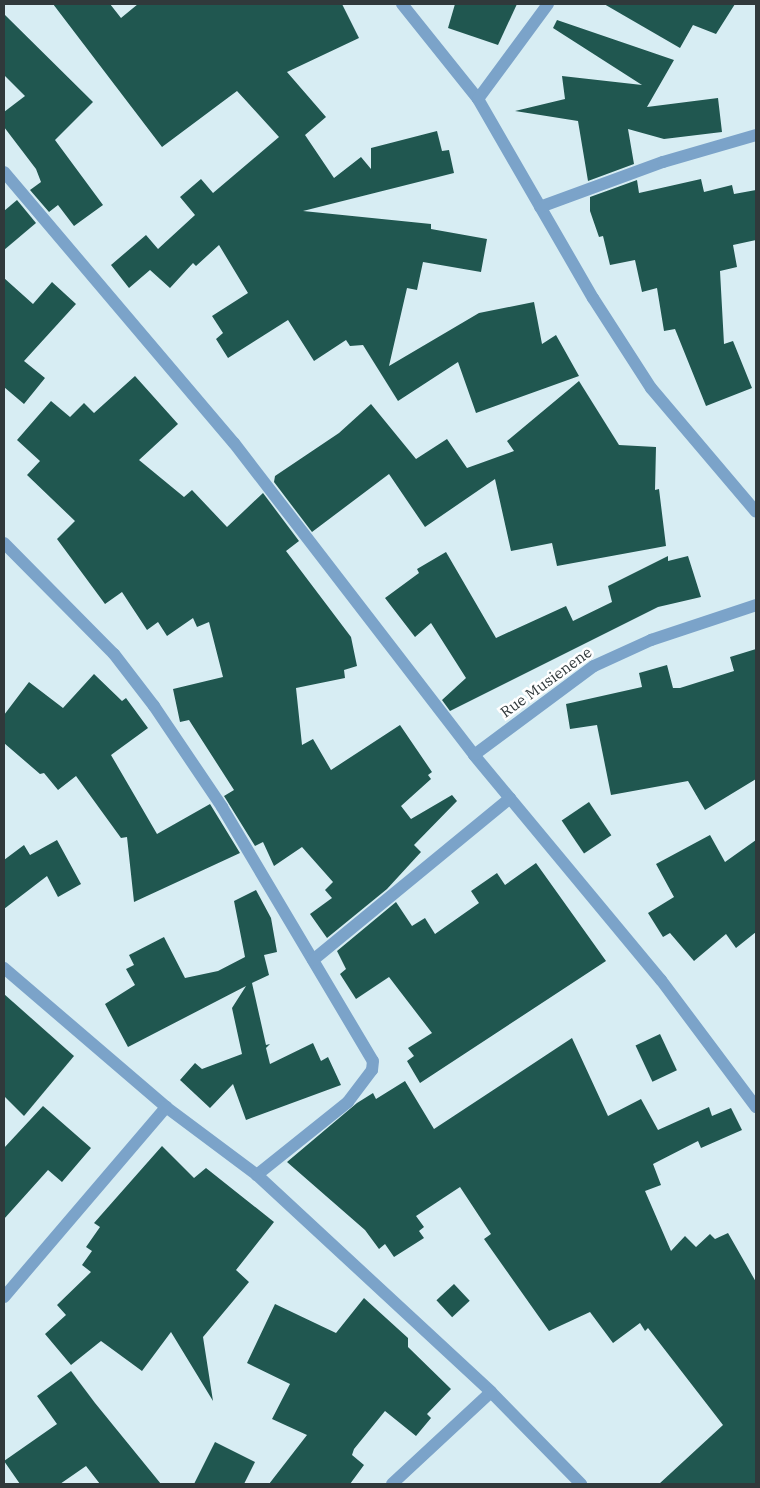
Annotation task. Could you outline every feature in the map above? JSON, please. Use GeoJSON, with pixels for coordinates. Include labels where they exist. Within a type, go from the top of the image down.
{"type":"FeatureCollection","features":[{"type":"Feature","properties":{"kind":"street"},"geometry":{"type":"LineString","coordinates":[[402,4],[478,99],[540,207],[651,388],[756,512]]}},
{"type":"Feature","properties":{"kind":"street"},"geometry":{"type":"LineString","coordinates":[[478,99],[548,4]]}},
{"type":"Feature","properties":{"kind":"street"},"geometry":{"type":"LineString","coordinates":[[540,207],[663,162],[756,135]]}},
{"type":"Feature","properties":{"kind":"street"},"geometry":{"type":"LineString","coordinates":[[4,172],[234,443],[474,755],[661,980],[756,1106]]}},
{"type":"Feature","properties":{"kind":"street"},"geometry":{"type":"LineString","coordinates":[[4,543],[114,654],[154,706],[222,807],[374,1065],[348,1102],[257,1175]]}},
{"type":"Feature","properties":{"kind":"street","name":"Rue Musienene"},"geometry":{"type":"LineString","coordinates":[[474,755],[610,657],[756,605]]}},
{"type":"Feature","properties":{"kind":"street"},"geometry":{"type":"LineString","coordinates":[[313,960],[510,798]]}},
{"type":"Feature","properties":{"kind":"street"},"geometry":{"type":"LineString","coordinates":[[4,968],[166,1107],[257,1175],[491,1392],[581,1484]]}},
{"type":"Feature","properties":{"kind":"street"},"geometry":{"type":"LineString","coordinates":[[4,1297],[166,1107]]}},
{"type":"Feature","properties":{"kind":"street"},"geometry":{"type":"LineString","coordinates":[[392,1484],[491,1392]]}},
{"type":"Feature","properties":{"kind":"building"},"geometry":{"type":"Polygon","coordinates":[[[53,4],[110,4],[121,18],[138,4],[342,4],[359,38],[287,72],[326,117],[305,135],[334,178],[361,157],[371,169],[371,148],[437,131],[442,151],[449,150],[454,173],[303,211],[431,224],[431,229],[487,239],[481,272],[423,262],[417,290],[407,288],[389,366],[479,313],[534,302],[542,344],[556,335],[579,376],[476,413],[458,362],[398,401],[363,345],[350,346],[346,340],[314,361],[288,320],[228,358],[216,339],[223,333],[212,316],[248,293],[219,245],[196,266],[193,263],[170,288],[150,270],[129,288],[111,265],[146,235],[158,249],[195,215],[180,197],[201,179],[213,193],[279,137],[237,91],[162,147],[53,4]]]}},
{"type":"Feature","properties":{"kind":"building"},"geometry":{"type":"Polygon","coordinates":[[[455,4],[517,4],[498,45],[448,28],[455,4]]]}},
{"type":"Feature","properties":{"kind":"building"},"geometry":{"type":"Polygon","coordinates":[[[604,4],[735,4],[716,34],[693,25],[680,48],[604,4]]]}},
{"type":"Feature","properties":{"kind":"building"},"geometry":{"type":"Polygon","coordinates":[[[4,14],[93,102],[55,140],[103,205],[74,226],[58,205],[49,212],[30,190],[41,182],[36,169],[4,127],[4,112],[25,96],[4,75],[4,14]]]}},
{"type":"Feature","properties":{"kind":"building"},"geometry":{"type":"Polygon","coordinates":[[[557,20],[674,60],[647,107],[718,98],[722,132],[664,139],[628,129],[634,164],[588,181],[578,121],[515,111],[565,99],[562,76],[642,85],[553,28],[557,20]]]}},
{"type":"Feature","properties":{"kind":"building"},"geometry":{"type":"Polygon","coordinates":[[[701,179],[704,192],[732,185],[734,194],[756,190],[756,240],[733,245],[737,267],[720,271],[724,344],[733,341],[752,388],[706,406],[675,329],[664,331],[657,288],[642,292],[635,260],[610,265],[603,236],[599,237],[590,211],[590,197],[637,180],[639,193],[701,179]]]}},
{"type":"Feature","properties":{"kind":"building"},"geometry":{"type":"Polygon","coordinates":[[[17,200],[36,223],[4,250],[4,211],[17,200]]]}},
{"type":"Feature","properties":{"kind":"building"},"geometry":{"type":"Polygon","coordinates":[[[4,278],[33,304],[52,282],[76,304],[24,361],[45,378],[24,404],[4,387],[4,278]]]}},
{"type":"Feature","properties":{"kind":"building"},"geometry":{"type":"Polygon","coordinates":[[[135,376],[178,424],[139,460],[184,497],[192,490],[227,527],[263,493],[299,541],[286,551],[351,637],[357,666],[344,670],[345,678],[296,688],[302,745],[313,739],[331,770],[400,725],[432,772],[428,775],[431,779],[401,806],[411,819],[452,795],[457,801],[414,845],[421,852],[387,889],[327,938],[310,914],[332,898],[325,890],[333,882],[302,847],[274,866],[263,842],[255,846],[224,796],[234,790],[189,720],[180,722],[173,689],[223,677],[209,622],[197,627],[193,618],[167,636],[158,622],[147,630],[122,592],[105,604],[57,539],[75,521],[27,475],[40,461],[17,440],[51,401],[70,417],[84,403],[94,413],[135,376]]]}},
{"type":"Feature","properties":{"kind":"building"},"geometry":{"type":"Polygon","coordinates":[[[579,381],[619,445],[656,447],[655,490],[659,489],[666,546],[557,566],[552,543],[511,551],[495,479],[425,527],[389,474],[312,532],[274,482],[275,476],[339,433],[371,404],[416,459],[447,439],[467,468],[514,451],[507,441],[579,381]]]}},
{"type":"Feature","properties":{"kind":"building"},"geometry":{"type":"Polygon","coordinates":[[[446,552],[496,638],[566,606],[573,621],[612,602],[608,586],[668,556],[668,561],[688,556],[701,597],[658,607],[450,711],[442,700],[466,678],[431,623],[415,637],[385,598],[419,573],[417,569],[446,552]]]}},
{"type":"Feature","properties":{"kind":"building"},"geometry":{"type":"Polygon","coordinates":[[[756,649],[756,779],[705,810],[688,781],[611,795],[597,725],[570,729],[566,704],[642,687],[639,673],[667,665],[673,688],[680,688],[734,671],[730,657],[756,649]]]}},
{"type":"Feature","properties":{"kind":"building"},"geometry":{"type":"Polygon","coordinates":[[[94,674],[122,701],[126,698],[148,728],[111,755],[157,834],[210,804],[240,853],[134,902],[127,837],[121,838],[76,776],[58,790],[44,773],[40,774],[4,743],[4,715],[29,682],[63,708],[94,674]]]}},
{"type":"Feature","properties":{"kind":"building"},"geometry":{"type":"Polygon","coordinates":[[[589,802],[611,835],[584,854],[562,820],[589,802]]]}},
{"type":"Feature","properties":{"kind":"building"},"geometry":{"type":"Polygon","coordinates":[[[710,835],[725,862],[756,840],[756,932],[736,948],[726,934],[694,961],[670,933],[663,937],[648,913],[674,897],[656,864],[710,835]]]}},
{"type":"Feature","properties":{"kind":"building"},"geometry":{"type":"Polygon","coordinates":[[[57,840],[81,884],[58,897],[47,876],[4,909],[4,860],[24,845],[30,855],[57,840]]]}},
{"type":"Feature","properties":{"kind":"building"},"geometry":{"type":"Polygon","coordinates":[[[536,863],[606,961],[420,1083],[407,1061],[414,1056],[408,1048],[432,1033],[389,977],[356,999],[340,974],[346,969],[337,951],[396,902],[412,926],[425,918],[435,934],[479,903],[471,891],[497,873],[505,885],[536,863]]]}},
{"type":"Feature","properties":{"kind":"building"},"geometry":{"type":"Polygon","coordinates":[[[256,890],[271,918],[277,952],[264,955],[269,975],[252,983],[266,1045],[270,1044],[266,1048],[270,1064],[313,1043],[321,1061],[328,1057],[341,1085],[246,1120],[233,1084],[210,1108],[180,1080],[195,1063],[202,1069],[242,1054],[232,1008],[246,986],[128,1047],[105,1004],[135,985],[126,969],[134,965],[129,955],[164,937],[185,978],[218,971],[245,957],[234,901],[256,890]]]}},
{"type":"Feature","properties":{"kind":"building"},"geometry":{"type":"Polygon","coordinates":[[[4,994],[74,1056],[24,1116],[4,1096],[4,994]]]}},
{"type":"Feature","properties":{"kind":"building"},"geometry":{"type":"Polygon","coordinates":[[[660,1034],[677,1070],[652,1082],[636,1045],[660,1034]]]}},
{"type":"Feature","properties":{"kind":"building"},"geometry":{"type":"Polygon","coordinates":[[[572,1038],[608,1116],[641,1099],[658,1130],[709,1107],[712,1116],[731,1108],[742,1130],[701,1148],[698,1141],[653,1164],[661,1185],[645,1191],[671,1251],[685,1236],[696,1247],[710,1234],[715,1239],[728,1233],[756,1282],[756,1484],[659,1484],[723,1425],[648,1328],[645,1331],[640,1323],[613,1343],[590,1312],[549,1331],[484,1239],[491,1234],[460,1187],[416,1216],[424,1227],[419,1231],[424,1238],[394,1257],[385,1244],[379,1249],[365,1230],[287,1162],[357,1103],[373,1093],[376,1099],[405,1081],[434,1129],[572,1038]]]}},
{"type":"Feature","properties":{"kind":"building"},"geometry":{"type":"Polygon","coordinates":[[[43,1106],[91,1148],[62,1182],[48,1170],[4,1219],[4,1148],[43,1106]]]}},
{"type":"Feature","properties":{"kind":"building"},"geometry":{"type":"Polygon","coordinates":[[[162,1146],[194,1178],[206,1168],[274,1222],[236,1270],[249,1282],[203,1337],[213,1401],[171,1332],[142,1371],[101,1341],[71,1365],[45,1334],[66,1315],[57,1305],[91,1272],[82,1265],[92,1251],[86,1247],[100,1227],[94,1223],[162,1146]]]}},
{"type":"Feature","properties":{"kind":"building"},"geometry":{"type":"Polygon","coordinates":[[[454,1284],[470,1301],[452,1317],[436,1300],[454,1284]]]}},
{"type":"Feature","properties":{"kind":"building"},"geometry":{"type":"Polygon","coordinates":[[[364,1298],[408,1338],[408,1347],[451,1389],[427,1414],[431,1418],[416,1436],[385,1411],[354,1449],[352,1455],[364,1465],[350,1484],[269,1484],[307,1435],[272,1419],[290,1384],[247,1363],[275,1304],[336,1333],[364,1298]]]}},
{"type":"Feature","properties":{"kind":"building"},"geometry":{"type":"Polygon","coordinates":[[[71,1371],[161,1484],[100,1484],[86,1466],[60,1484],[20,1484],[4,1461],[57,1424],[37,1396],[71,1371]]]}},
{"type":"Feature","properties":{"kind":"building"},"geometry":{"type":"Polygon","coordinates":[[[215,1442],[255,1462],[244,1484],[194,1484],[215,1442]]]}}]}
